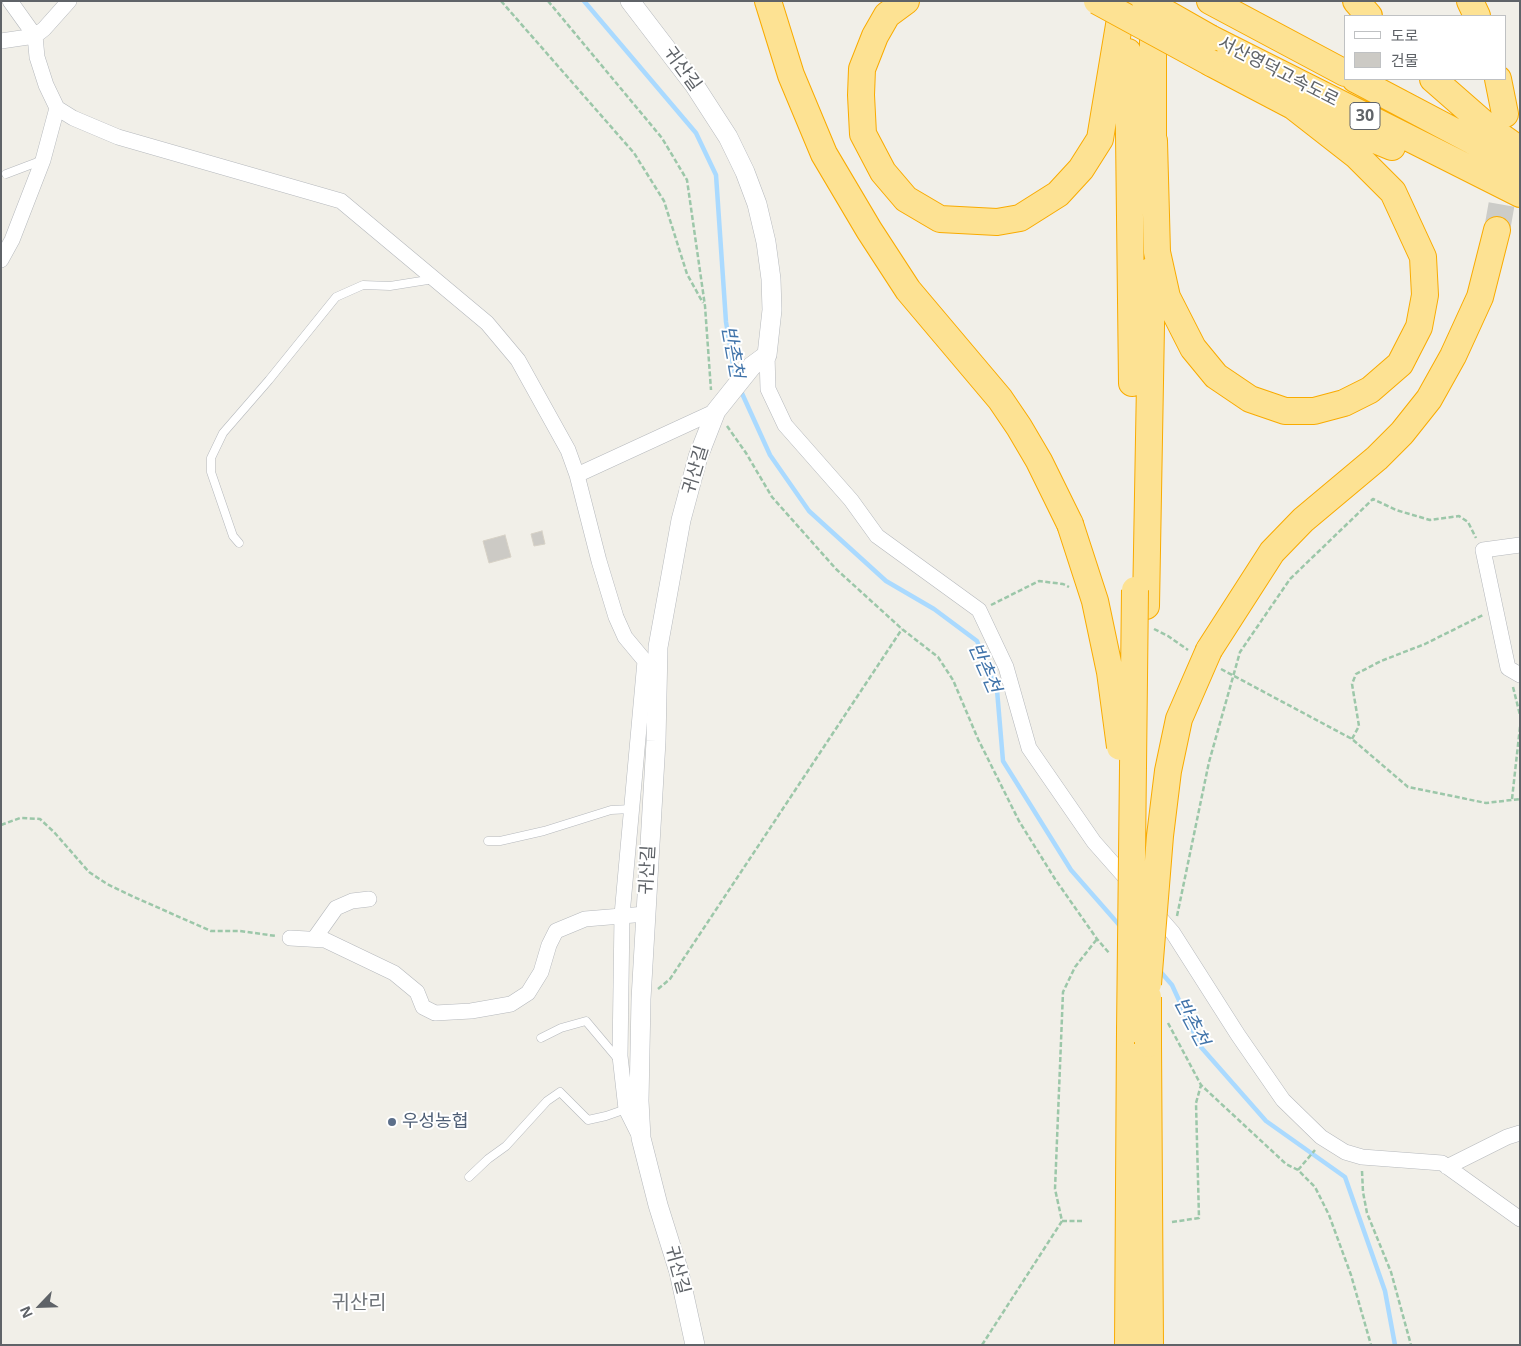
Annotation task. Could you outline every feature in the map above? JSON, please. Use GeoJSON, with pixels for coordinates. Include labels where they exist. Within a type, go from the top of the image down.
{"type":"FeatureCollection","features":[{"type":"Feature","properties":{"kind":"highway"},"geometry":{"type":"LineString","coordinates":[[768,1],[791,75],[829,163],[908,290],[1000,400],[1019,427],[1039,461],[1070,524],[1095,602],[1110,672],[1132,840]]}},
{"type":"Feature","properties":{"kind":"highway"},"geometry":{"type":"LineString","coordinates":[[906,1],[887,14],[875,36],[862,69],[863,134],[883,172],[906,199],[940,219],[998,222],[1020,218],[1058,194],[1081,169],[1100,139],[1123,1]]}},
{"type":"Feature","properties":{"kind":"highway"},"geometry":{"type":"LineString","coordinates":[[1097,1],[1211,50],[1293,106],[1357,156],[1393,192],[1423,257],[1425,295],[1419,327],[1400,364],[1370,390],[1344,403],[1314,411],[1284,411],[1250,399],[1216,376],[1193,348],[1167,297],[1157,252],[1154,141],[1153,1]]}},
{"type":"Feature","properties":{"kind":"highway"},"geometry":{"type":"LineString","coordinates":[[1127,1],[1144,608],[1148,984]]}},
{"type":"Feature","properties":{"kind":"highway","name":"서산영덕고속도로"},"geometry":{"type":"LineString","coordinates":[[1145,1],[1211,50],[1520,194]]}},
{"type":"Feature","properties":{"kind":"highway"},"geometry":{"type":"LineString","coordinates":[[1356,1],[1368,15]]}},
{"type":"Feature","properties":{"kind":"highway"},"geometry":{"type":"LineString","coordinates":[[1470,1],[1477,15]]}},
{"type":"Feature","properties":{"kind":"highway","name":"서산영덕고속도로"},"geometry":{"type":"LineString","coordinates":[[1212,2],[1344,72]]}},
{"type":"Feature","properties":{"kind":"highway","name":"서산영덕고속도로"},"geometry":{"type":"LineString","coordinates":[[1357,80],[1520,166]]}},
{"type":"Feature","properties":{"kind":"highway"},"geometry":{"type":"LineString","coordinates":[[1434,80],[1489,128],[1520,150]]}},
{"type":"Feature","properties":{"kind":"highway"},"geometry":{"type":"LineString","coordinates":[[1498,80],[1505,114]]}},
{"type":"Feature","properties":{"kind":"highway"},"geometry":{"type":"LineString","coordinates":[[1293,106],[1520,200]]}},
{"type":"Feature","properties":{"kind":"highway"},"geometry":{"type":"LineString","coordinates":[[1150,1345],[1132,840],[1144,608],[1154,141]]}},
{"type":"Feature","properties":{"kind":"highway"},"geometry":{"type":"LineString","coordinates":[[1128,1345],[1139,1037],[1148,984],[1160,836],[1168,771],[1179,719],[1208,657],[1272,552],[1303,520],[1377,458],[1402,432],[1429,399],[1454,356],[1480,297],[1497,230]]}},
{"type":"Feature","properties":{"kind":"street"},"geometry":{"type":"LineString","coordinates":[[10,1],[35,36],[37,57],[46,85],[57,108],[73,118],[118,138],[340,201],[486,323],[518,360],[568,450],[577,475],[599,561],[616,617],[625,638],[651,663],[631,809],[622,915],[620,1062],[626,1108],[641,1138]]}},
{"type":"Feature","properties":{"kind":"street"},"geometry":{"type":"LineString","coordinates":[[1,41],[35,36],[44,29],[69,1]]}},
{"type":"Feature","properties":{"kind":"street","name":"귀산길"},"geometry":{"type":"LineString","coordinates":[[630,1],[695,86],[728,137],[745,172],[757,204],[764,232],[770,270],[772,310],[767,355],[752,366],[721,405],[698,457],[681,520],[658,648],[651,663],[656,741],[641,999],[639,1101],[641,1138],[678,1272],[695,1345]]}},
{"type":"Feature","properties":{"kind":"street"},"geometry":{"type":"LineString","coordinates":[[1,260],[12,240],[42,160],[57,108]]}},
{"type":"Feature","properties":{"kind":"street"},"geometry":{"type":"LineString","coordinates":[[767,355],[768,389],[785,424],[851,500],[877,536],[980,610],[1006,667],[1028,748],[1094,842],[1173,933],[1238,1035],[1283,1100],[1321,1137],[1345,1152],[1362,1157],[1442,1163],[1520,1219]]}},
{"type":"Feature","properties":{"kind":"street"},"geometry":{"type":"LineString","coordinates":[[577,475],[721,405]]}},
{"type":"Feature","properties":{"kind":"street"},"geometry":{"type":"LineString","coordinates":[[1514,671],[1495,608],[1483,550],[1520,545]]}},
{"type":"Feature","properties":{"kind":"street"},"geometry":{"type":"LineString","coordinates":[[314,939],[336,908],[352,901],[369,899]]}},
{"type":"Feature","properties":{"kind":"street"},"geometry":{"type":"LineString","coordinates":[[290,938],[325,940],[394,973],[417,992],[423,1007],[435,1013],[471,1011],[511,1004],[528,993],[541,972],[549,945],[556,931],[585,919],[646,914]]}},
{"type":"Feature","properties":{"kind":"street"},"geometry":{"type":"LineString","coordinates":[[1447,1167],[1492,1144],[1520,1133]]}},
{"type":"Feature","properties":{"kind":"lane"},"geometry":{"type":"LineString","coordinates":[[6,174],[42,160]]}},
{"type":"Feature","properties":{"kind":"lane"},"geometry":{"type":"LineString","coordinates":[[239,543],[234,536],[211,472],[211,458],[223,433],[269,380],[336,297],[363,285],[390,286],[434,279]]}},
{"type":"Feature","properties":{"kind":"lane"},"geometry":{"type":"LineString","coordinates":[[488,841],[500,842],[544,831],[611,810],[631,809]]}},
{"type":"Feature","properties":{"kind":"lane"},"geometry":{"type":"LineString","coordinates":[[541,1038],[562,1028],[586,1021],[620,1062]]}},
{"type":"Feature","properties":{"kind":"lane"},"geometry":{"type":"LineString","coordinates":[[469,1177],[488,1159],[506,1146],[547,1101],[560,1092],[588,1120],[606,1116],[626,1108]]}},
{"type":"Feature","properties":{"kind":"path"},"geometry":{"type":"LineString","coordinates":[[501,1],[634,153],[664,201],[687,274],[705,306]]}},
{"type":"Feature","properties":{"kind":"path"},"geometry":{"type":"LineString","coordinates":[[548,1],[662,138],[687,180],[705,306],[710,387],[772,497],[836,570],[902,629],[938,657],[953,680],[978,739],[1019,821],[1055,879],[1097,939],[1116,960]]}},
{"type":"Feature","properties":{"kind":"path"},"geometry":{"type":"LineString","coordinates":[[1173,933],[1209,762],[1240,652],[1290,580],[1372,499],[1396,510],[1430,520],[1459,516],[1468,522],[1483,550]]}},
{"type":"Feature","properties":{"kind":"path"},"geometry":{"type":"LineString","coordinates":[[980,610],[1039,581],[1063,584],[1071,588]]}},
{"type":"Feature","properties":{"kind":"path"},"geometry":{"type":"LineString","coordinates":[[1144,608],[1168,636],[1208,657],[1233,677],[1352,739],[1408,787],[1486,803],[1520,799]]}},
{"type":"Feature","properties":{"kind":"path"},"geometry":{"type":"LineString","coordinates":[[1352,739],[1359,726],[1352,684],[1356,674],[1381,661],[1424,644],[1495,608]]}},
{"type":"Feature","properties":{"kind":"path"},"geometry":{"type":"LineString","coordinates":[[641,999],[670,979],[902,629]]}},
{"type":"Feature","properties":{"kind":"path"},"geometry":{"type":"LineString","coordinates":[[1514,671],[1520,715]]}},
{"type":"Feature","properties":{"kind":"path"},"geometry":{"type":"LineString","coordinates":[[1512,799],[1520,727]]}},
{"type":"Feature","properties":{"kind":"path"},"geometry":{"type":"LineString","coordinates":[[1,825],[20,818],[40,819],[89,872],[107,884],[211,931],[240,931],[290,938]]}},
{"type":"Feature","properties":{"kind":"path"},"geometry":{"type":"LineString","coordinates":[[982,1345],[1062,1221],[1055,1189],[1063,992],[1075,967],[1097,939]]}},
{"type":"Feature","properties":{"kind":"path"},"geometry":{"type":"LineString","coordinates":[[1164,1016],[1201,1085],[1286,1164],[1298,1170],[1314,1187],[1329,1215],[1351,1275],[1371,1345]]}},
{"type":"Feature","properties":{"kind":"path"},"geometry":{"type":"LineString","coordinates":[[1172,1222],[1199,1218],[1196,1104],[1201,1085]]}},
{"type":"Feature","properties":{"kind":"path"},"geometry":{"type":"LineString","coordinates":[[1298,1170],[1317,1147]]}},
{"type":"Feature","properties":{"kind":"path"},"geometry":{"type":"LineString","coordinates":[[1362,1157],[1363,1192],[1367,1213],[1391,1272],[1411,1345]]}},
{"type":"Feature","properties":{"kind":"path"},"geometry":{"type":"LineString","coordinates":[[1062,1221],[1084,1221]]}},
{"type":"Feature","properties":{"kind":"building"},"geometry":{"type":"Polygon","coordinates":[[[542,531],[545,544],[534,546],[531,534],[542,531]]]}},
{"type":"Feature","properties":{"kind":"building"},"geometry":{"type":"Polygon","coordinates":[[[505,535],[511,557],[489,563],[483,541],[505,535]]]}},
{"type":"Feature","properties":{"kind":"waterway","name":"반촌천"},"geometry":{"type":"LineString","coordinates":[[584,1],[696,133],[716,175],[726,322],[735,377]]}},
{"type":"Feature","properties":{"kind":"waterway","name":"반촌천"},"geometry":{"type":"LineString","coordinates":[[740,389],[770,455],[809,511],[886,581],[934,609],[977,641],[997,690],[1003,761],[1071,870],[1121,927]]}},
{"type":"Feature","properties":{"kind":"waterway","name":"반촌천"},"geometry":{"type":"LineString","coordinates":[[1159,970],[1172,985],[1200,1046],[1266,1121],[1345,1177],[1385,1291],[1395,1345]]}},
{"type":"Feature","properties":{"kind":"tunnel"},"geometry":{"type":"LineString","coordinates":[[1497,230],[1503,196],[1504,163]]}},
{"type":"Feature","properties":{"kind":"place","name":"우성농협"},"geometry":{"type":"Point","coordinates":[392,1122]}},
{"type":"Feature","properties":{"kind":"district","name":"귀산리"},"geometry":{"type":"Point","coordinates":[359,1303]}}]}
